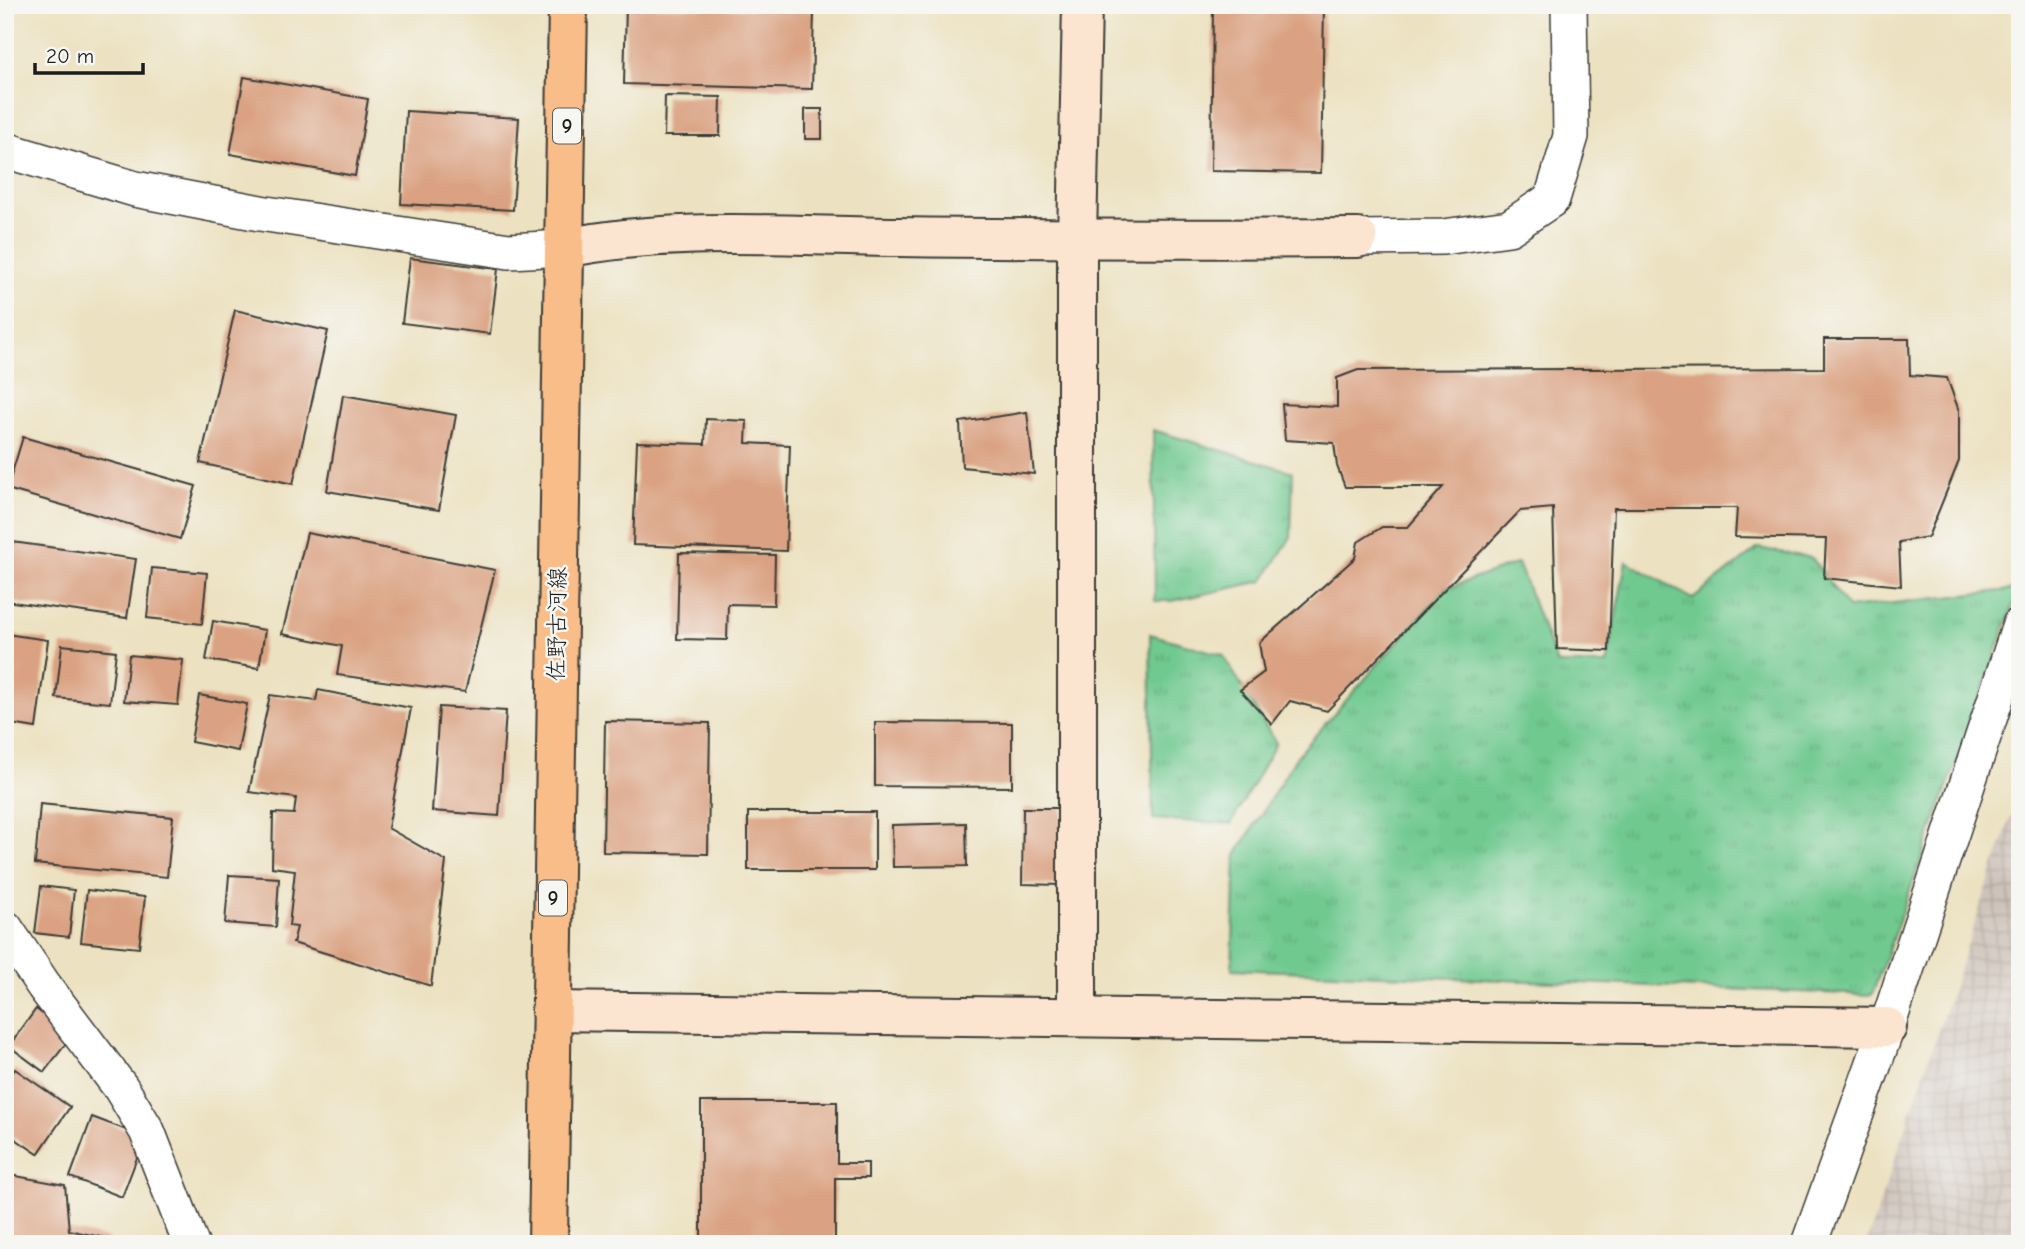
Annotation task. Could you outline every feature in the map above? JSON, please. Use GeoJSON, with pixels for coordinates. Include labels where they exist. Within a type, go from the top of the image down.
{"type":"FeatureCollection","features":[{"type":"Feature","properties":{"kind":"main road","name":"佐野古河線"},"geometry":{"type":"LineString","coordinates":[[548,1244],[568,5]]}},
{"type":"Feature","properties":{"kind":"street"},"geometry":{"type":"LineString","coordinates":[[1077,1016],[1077,239],[1082,5]]}},
{"type":"Feature","properties":{"kind":"street"},"geometry":{"type":"LineString","coordinates":[[5,150],[135,189],[260,213],[509,251],[565,248],[601,240],[680,234],[1077,239],[1443,237],[1509,228],[1552,200],[1572,136],[1569,5]]}},
{"type":"Feature","properties":{"kind":"street"},"geometry":{"type":"LineString","coordinates":[[1809,1244],[1887,1027],[2020,625]]}},
{"type":"Feature","properties":{"kind":"street"},"geometry":{"type":"LineString","coordinates":[[5,928],[44,986],[121,1088],[147,1131],[191,1244]]}},
{"type":"Feature","properties":{"kind":"street"},"geometry":{"type":"LineString","coordinates":[[551,1011],[1887,1027]]}},
{"type":"Feature","properties":{"kind":"shaded area"},"geometry":{"type":"Polygon","coordinates":[[[2020,790],[2020,1244],[1866,1244],[2020,790]]]}},
{"type":"Feature","properties":{"kind":"green space"},"geometry":{"type":"Polygon","coordinates":[[[1153,430],[1293,472],[1291,537],[1263,581],[1172,601],[1155,601],[1153,430]]]}},
{"type":"Feature","properties":{"kind":"green space"},"geometry":{"type":"Polygon","coordinates":[[[1758,548],[1812,558],[1848,608],[2019,589],[1872,995],[1232,969],[1236,855],[1297,756],[1444,589],[1518,563],[1557,664],[1607,664],[1626,561],[1693,599],[1758,548]]]}},
{"type":"Feature","properties":{"kind":"green space"},"geometry":{"type":"Polygon","coordinates":[[[1150,634],[1223,655],[1276,743],[1231,824],[1153,819],[1150,634]]]}},
{"type":"Feature","properties":{"kind":"building"},"geometry":{"type":"Polygon","coordinates":[[[1213,5],[1324,5],[1321,173],[1211,171],[1213,5]]]}},
{"type":"Feature","properties":{"kind":"building"},"geometry":{"type":"Polygon","coordinates":[[[626,6],[814,11],[812,89],[624,84],[626,6]]]}},
{"type":"Feature","properties":{"kind":"building"},"geometry":{"type":"Polygon","coordinates":[[[244,77],[368,99],[355,176],[230,154],[244,77]]]}},
{"type":"Feature","properties":{"kind":"building"},"geometry":{"type":"Polygon","coordinates":[[[665,96],[721,97],[720,136],[664,136],[665,96]]]}},
{"type":"Feature","properties":{"kind":"building"},"geometry":{"type":"Polygon","coordinates":[[[805,109],[822,109],[822,139],[805,139],[805,109]]]}},
{"type":"Feature","properties":{"kind":"building"},"geometry":{"type":"Polygon","coordinates":[[[406,111],[519,118],[513,210],[401,204],[406,111]]]}},
{"type":"Feature","properties":{"kind":"building"},"geometry":{"type":"Polygon","coordinates":[[[410,258],[498,269],[490,334],[402,323],[410,258]]]}},
{"type":"Feature","properties":{"kind":"building"},"geometry":{"type":"Polygon","coordinates":[[[235,310],[328,331],[293,484],[200,463],[235,310]]]}},
{"type":"Feature","properties":{"kind":"building"},"geometry":{"type":"Polygon","coordinates":[[[1824,339],[1909,339],[1910,375],[1947,378],[1959,411],[1959,461],[1928,537],[1899,542],[1901,586],[1824,578],[1826,539],[1735,537],[1737,508],[1614,508],[1609,651],[1557,649],[1553,508],[1520,511],[1327,711],[1290,701],[1272,724],[1240,690],[1264,672],[1259,643],[1355,558],[1358,542],[1382,527],[1408,527],[1443,487],[1345,487],[1337,466],[1334,443],[1285,440],[1282,404],[1337,407],[1337,378],[1358,370],[1824,368],[1824,339]]]}},
{"type":"Feature","properties":{"kind":"building"},"geometry":{"type":"Polygon","coordinates":[[[343,395],[456,415],[439,510],[327,491],[343,395]]]}},
{"type":"Feature","properties":{"kind":"building"},"geometry":{"type":"Polygon","coordinates":[[[1027,412],[1034,474],[962,467],[960,422],[1027,412]]]}},
{"type":"Feature","properties":{"kind":"building"},"geometry":{"type":"Polygon","coordinates":[[[706,419],[747,421],[746,443],[790,445],[786,551],[633,545],[637,442],[705,444],[706,419]]]}},
{"type":"Feature","properties":{"kind":"building"},"geometry":{"type":"Polygon","coordinates":[[[23,437],[196,486],[180,539],[7,489],[23,437]]]}},
{"type":"Feature","properties":{"kind":"building"},"geometry":{"type":"Polygon","coordinates":[[[307,533],[495,570],[465,692],[337,675],[342,646],[282,634],[307,533]]]}},
{"type":"Feature","properties":{"kind":"building"},"geometry":{"type":"Polygon","coordinates":[[[5,541],[136,559],[127,618],[5,601],[5,541]]]}},
{"type":"Feature","properties":{"kind":"building"},"geometry":{"type":"Polygon","coordinates":[[[679,553],[775,555],[774,605],[728,604],[727,640],[677,639],[679,553]]]}},
{"type":"Feature","properties":{"kind":"building"},"geometry":{"type":"Polygon","coordinates":[[[152,568],[207,573],[202,624],[147,618],[152,568]]]}},
{"type":"Feature","properties":{"kind":"building"},"geometry":{"type":"Polygon","coordinates":[[[213,621],[265,630],[259,668],[206,660],[213,621]]]}},
{"type":"Feature","properties":{"kind":"building"},"geometry":{"type":"Polygon","coordinates":[[[6,634],[48,640],[36,728],[5,723],[6,634]]]}},
{"type":"Feature","properties":{"kind":"building"},"geometry":{"type":"Polygon","coordinates":[[[62,645],[116,651],[110,703],[56,698],[62,645]]]}},
{"type":"Feature","properties":{"kind":"building"},"geometry":{"type":"Polygon","coordinates":[[[129,655],[183,660],[178,705],[124,701],[129,655]]]}},
{"type":"Feature","properties":{"kind":"building"},"geometry":{"type":"Polygon","coordinates":[[[318,690],[411,708],[388,828],[446,861],[431,986],[293,943],[297,927],[289,926],[295,870],[272,867],[273,813],[294,814],[296,798],[249,792],[270,695],[316,701],[318,690]]]}},
{"type":"Feature","properties":{"kind":"building"},"geometry":{"type":"Polygon","coordinates":[[[199,695],[247,704],[238,751],[191,742],[199,695]]]}},
{"type":"Feature","properties":{"kind":"building"},"geometry":{"type":"Polygon","coordinates":[[[439,707],[506,711],[499,816],[432,811],[439,707]]]}},
{"type":"Feature","properties":{"kind":"building"},"geometry":{"type":"Polygon","coordinates":[[[605,721],[710,723],[708,854],[603,852],[605,721]]]}},
{"type":"Feature","properties":{"kind":"building"},"geometry":{"type":"Polygon","coordinates":[[[875,722],[1012,723],[1012,787],[875,786],[875,722]]]}},
{"type":"Feature","properties":{"kind":"building"},"geometry":{"type":"Polygon","coordinates":[[[40,804],[173,817],[167,877],[35,864],[40,804]]]}},
{"type":"Feature","properties":{"kind":"building"},"geometry":{"type":"Polygon","coordinates":[[[1023,808],[1062,808],[1060,885],[1022,884],[1023,808]]]}},
{"type":"Feature","properties":{"kind":"building"},"geometry":{"type":"Polygon","coordinates":[[[748,812],[875,812],[875,870],[748,870],[748,812]]]}},
{"type":"Feature","properties":{"kind":"building"},"geometry":{"type":"Polygon","coordinates":[[[966,823],[967,866],[893,867],[892,825],[966,823]]]}},
{"type":"Feature","properties":{"kind":"building"},"geometry":{"type":"Polygon","coordinates":[[[229,875],[279,878],[276,927],[225,923],[229,875]]]}},
{"type":"Feature","properties":{"kind":"building"},"geometry":{"type":"Polygon","coordinates":[[[41,886],[74,890],[69,937],[35,933],[41,886]]]}},
{"type":"Feature","properties":{"kind":"building"},"geometry":{"type":"Polygon","coordinates":[[[87,890],[145,897],[139,948],[81,942],[87,890]]]}},
{"type":"Feature","properties":{"kind":"building"},"geometry":{"type":"Polygon","coordinates":[[[5,952],[17,958],[5,984],[5,952]]]}},
{"type":"Feature","properties":{"kind":"building"},"geometry":{"type":"Polygon","coordinates":[[[36,1009],[72,1036],[44,1072],[9,1046],[36,1009]]]}},
{"type":"Feature","properties":{"kind":"building"},"geometry":{"type":"Polygon","coordinates":[[[15,1069],[70,1107],[38,1154],[5,1132],[5,1083],[15,1069]]]}},
{"type":"Feature","properties":{"kind":"building"},"geometry":{"type":"Polygon","coordinates":[[[701,1102],[837,1102],[837,1163],[868,1163],[868,1178],[835,1178],[835,1244],[701,1244],[701,1102]]]}},
{"type":"Feature","properties":{"kind":"building"},"geometry":{"type":"Polygon","coordinates":[[[92,1117],[145,1137],[122,1197],[70,1177],[92,1117]]]}},
{"type":"Feature","properties":{"kind":"building"},"geometry":{"type":"Polygon","coordinates":[[[5,1174],[65,1185],[69,1230],[109,1239],[108,1244],[5,1244],[5,1174]]]}}]}
